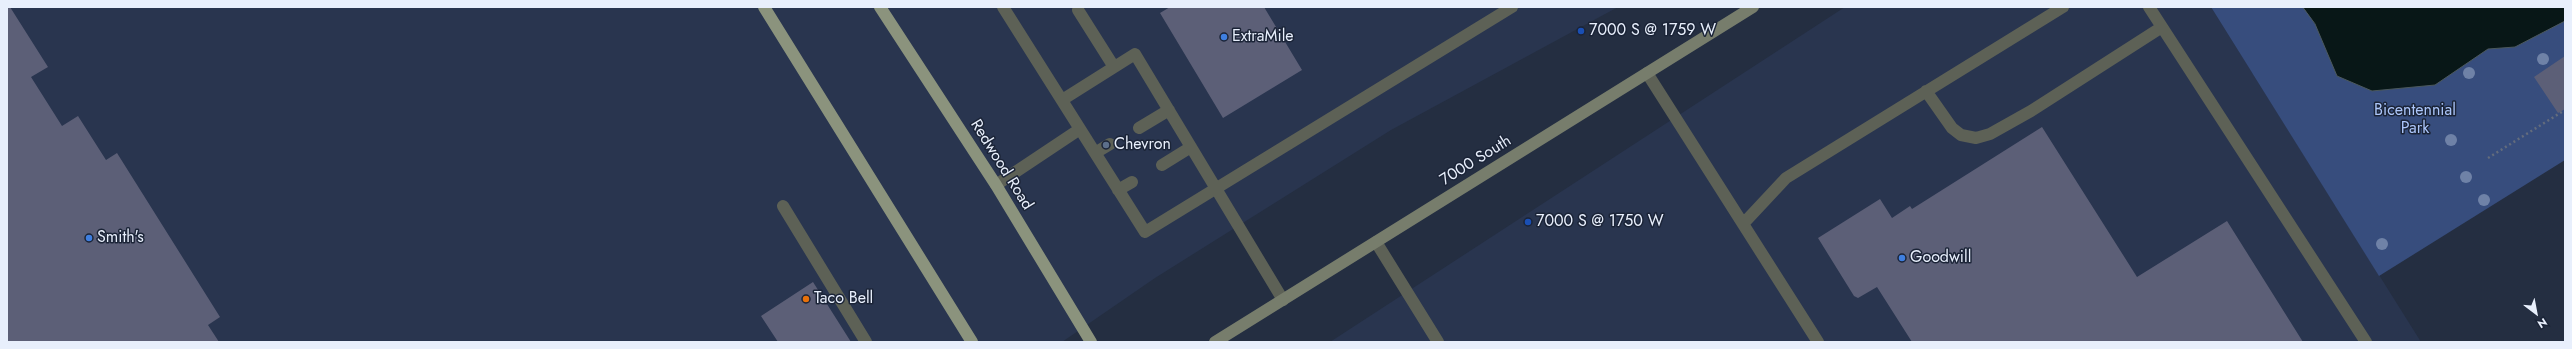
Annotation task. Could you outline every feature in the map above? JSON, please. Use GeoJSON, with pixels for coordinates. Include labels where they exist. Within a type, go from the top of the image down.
{"type":"FeatureCollection","features":[{"type":"Feature","properties":{"kind":"main road"},"geometry":{"type":"LineString","coordinates":[[764,7],[972,342]]}},
{"type":"Feature","properties":{"kind":"main road","name":"Redwood Road"},"geometry":{"type":"LineString","coordinates":[[880,7],[996,185],[1092,342]]}},
{"type":"Feature","properties":{"kind":"main road","name":"7000 South"},"geometry":{"type":"LineString","coordinates":[[1214,342],[1754,7]]}},
{"type":"Feature","properties":{"kind":"lane"},"geometry":{"type":"LineString","coordinates":[[1003,7],[1145,232],[1512,7]]}},
{"type":"Feature","properties":{"kind":"lane"},"geometry":{"type":"LineString","coordinates":[[1743,224],[1786,178],[2063,7]]}},
{"type":"Feature","properties":{"kind":"lane"},"geometry":{"type":"LineString","coordinates":[[2149,7],[2366,342]]}},
{"type":"Feature","properties":{"kind":"lane"},"geometry":{"type":"LineString","coordinates":[[1078,10],[1114,67]]}},
{"type":"Feature","properties":{"kind":"lane"},"geometry":{"type":"LineString","coordinates":[[1926,92],[1952,128],[1961,135],[1976,138],[1990,134],[2162,27]]}},
{"type":"Feature","properties":{"kind":"lane"},"geometry":{"type":"LineString","coordinates":[[1062,100],[1135,54],[1283,300]]}},
{"type":"Feature","properties":{"kind":"lane"},"geometry":{"type":"LineString","coordinates":[[1647,73],[1818,342]]}},
{"type":"Feature","properties":{"kind":"lane"},"geometry":{"type":"LineString","coordinates":[[1139,128],[1169,110]]}},
{"type":"Feature","properties":{"kind":"lane"},"geometry":{"type":"LineString","coordinates":[[996,185],[1080,129]]}},
{"type":"Feature","properties":{"kind":"lane"},"geometry":{"type":"LineString","coordinates":[[1095,153],[1110,144]]}},
{"type":"Feature","properties":{"kind":"lane"},"geometry":{"type":"LineString","coordinates":[[1162,164],[1191,147]]}},
{"type":"Feature","properties":{"kind":"lane"},"geometry":{"type":"LineString","coordinates":[[1118,190],[1132,182]]}},
{"type":"Feature","properties":{"kind":"lane"},"geometry":{"type":"LineString","coordinates":[[783,206],[866,342]]}},
{"type":"Feature","properties":{"kind":"lane"},"geometry":{"type":"LineString","coordinates":[[1376,242],[1438,342]]}},
{"type":"Feature","properties":{"kind":"path"},"geometry":{"type":"LineString","coordinates":[[2488,158],[2565,110]]}},
{"type":"Feature","properties":{"kind":"shaded area"},"geometry":{"type":"Polygon","coordinates":[[[7,7],[1618,7],[1391,130],[1155,278],[1062,342],[7,342],[7,7]]]}},
{"type":"Feature","properties":{"kind":"shaded area"},"geometry":{"type":"Polygon","coordinates":[[[1845,7],[2211,7],[2421,342],[1330,342],[1845,7]]]}},
{"type":"Feature","properties":{"kind":"shaded area"},"geometry":{"type":"Polygon","coordinates":[[[2303,7],[2565,7],[2565,21],[2515,47],[2488,49],[2435,85],[2372,91],[2337,76],[2315,24],[2303,7]]]}},
{"type":"Feature","properties":{"kind":"green space","name":"Bicentennial Park"},"geometry":{"type":"Polygon","coordinates":[[[2211,7],[2565,7],[2565,160],[2379,276],[2211,7]]]}},
{"type":"Feature","properties":{"kind":"building","name":"Smith's"},"geometry":{"type":"Polygon","coordinates":[[[7,7],[10,7],[48,67],[31,77],[62,126],[78,116],[106,160],[117,153],[220,317],[208,325],[219,342],[7,342],[7,7]]]}},
{"type":"Feature","properties":{"kind":"building"},"geometry":{"type":"Polygon","coordinates":[[[1170,7],[1264,7],[1302,70],[1223,118],[1160,13],[1170,7]]]}},
{"type":"Feature","properties":{"kind":"building"},"geometry":{"type":"Polygon","coordinates":[[[2565,56],[2565,109],[2558,113],[2534,77],[2565,56]]]}},
{"type":"Feature","properties":{"kind":"building"},"geometry":{"type":"Polygon","coordinates":[[[2042,127],[2137,277],[2227,221],[2303,342],[1912,342],[1877,287],[1858,298],[1854,296],[1818,238],[1880,199],[1892,218],[1910,206],[1912,209],[2042,127]]]}},
{"type":"Feature","properties":{"kind":"building","name":"Taco Bell"},"geometry":{"type":"Polygon","coordinates":[[[813,282],[851,342],[778,342],[761,316],[813,282]]]}},
{"type":"Feature","properties":{"kind":"place","name":"7000 S @ 1759 W"},"geometry":{"type":"Point","coordinates":[1581,31]}},
{"type":"Feature","properties":{"kind":"place","name":"ExtraMile"},"geometry":{"type":"Point","coordinates":[1224,37]}},
{"type":"Feature","properties":{"kind":"place","name":"Chevron"},"geometry":{"type":"Point","coordinates":[1106,145]}},
{"type":"Feature","properties":{"kind":"place","name":"7000 S @ 1750 W"},"geometry":{"type":"Point","coordinates":[1528,222]}},
{"type":"Feature","properties":{"kind":"place","name":"Smith's"},"geometry":{"type":"Point","coordinates":[89,238]}},
{"type":"Feature","properties":{"kind":"place","name":"Goodwill"},"geometry":{"type":"Point","coordinates":[1902,258]}},
{"type":"Feature","properties":{"kind":"place","name":"Taco Bell"},"geometry":{"type":"Point","coordinates":[806,299]}}]}
